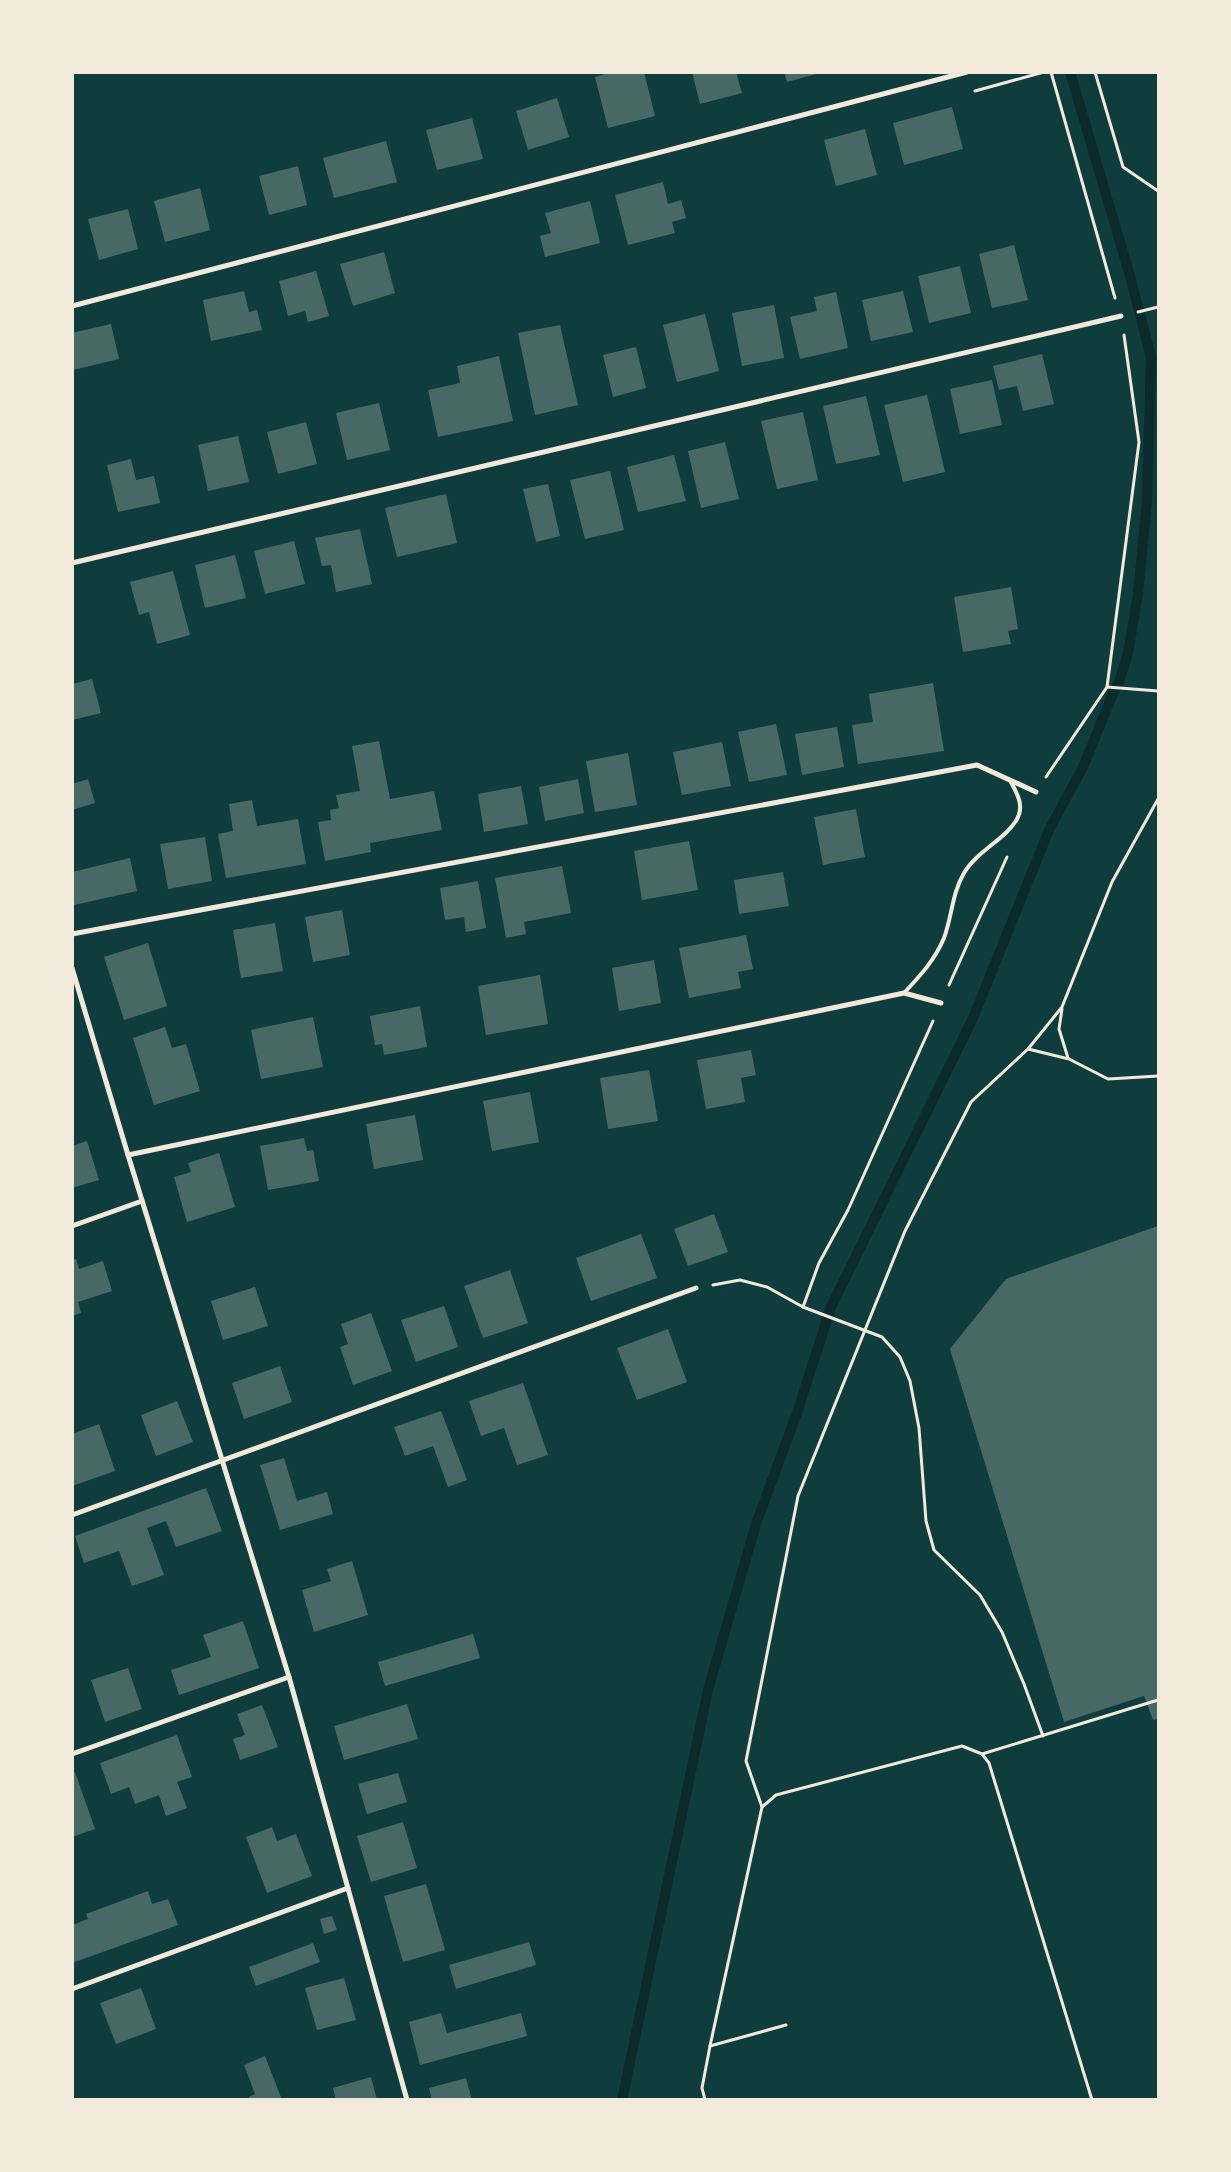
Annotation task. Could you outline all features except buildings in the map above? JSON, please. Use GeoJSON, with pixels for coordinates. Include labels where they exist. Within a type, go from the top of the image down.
{"type":"FeatureCollection","features":[{"type":"Feature","properties":{"kind":"street"},"geometry":{"type":"LineString","coordinates":[[72,306],[967,72]]}},
{"type":"Feature","properties":{"kind":"street"},"geometry":{"type":"LineString","coordinates":[[72,563],[1121,316]]}},
{"type":"Feature","properties":{"kind":"street"},"geometry":{"type":"LineString","coordinates":[[72,934],[977,765],[1036,792]]}},
{"type":"Feature","properties":{"kind":"street"},"geometry":{"type":"LineString","coordinates":[[72,968],[75,983],[224,1461],[289,1677],[407,2100]]}},
{"type":"Feature","properties":{"kind":"street"},"geometry":{"type":"LineString","coordinates":[[128,1155],[904,994],[941,1003]]}},
{"type":"Feature","properties":{"kind":"street"},"geometry":{"type":"LineString","coordinates":[[72,1226],[142,1201]]}},
{"type":"Feature","properties":{"kind":"street"},"geometry":{"type":"LineString","coordinates":[[72,1515],[696,1288]]}},
{"type":"Feature","properties":{"kind":"street"},"geometry":{"type":"LineString","coordinates":[[72,1754],[289,1677]]}},
{"type":"Feature","properties":{"kind":"street"},"geometry":{"type":"LineString","coordinates":[[72,1989],[348,1888]]}},
{"type":"Feature","properties":{"kind":"lane"},"geometry":{"type":"LineString","coordinates":[[904,994],[924,973],[944,938],[950,911],[964,873],[983,850],[1004,834],[1018,819],[1020,800],[1010,780]]}},
{"type":"Feature","properties":{"kind":"path"},"geometry":{"type":"LineString","coordinates":[[1051,72],[1121,316]]}},
{"type":"Feature","properties":{"kind":"path"},"geometry":{"type":"LineString","coordinates":[[1095,72],[1123,167],[1158,190]]}},
{"type":"Feature","properties":{"kind":"path"},"geometry":{"type":"LineString","coordinates":[[1107,688],[1158,691]]}},
{"type":"Feature","properties":{"kind":"path"},"geometry":{"type":"LineString","coordinates":[[1069,1059],[1059,1029],[1062,1008],[1112,882],[1158,799]]}},
{"type":"Feature","properties":{"kind":"path"},"geometry":{"type":"LineString","coordinates":[[705,2100],[702,2088],[710,2046],[762,1807],[746,1762],[798,1496],[905,1231],[971,1102],[1028,1049],[1062,1008]]}},
{"type":"Feature","properties":{"kind":"path"},"geometry":{"type":"LineString","coordinates":[[1028,1049],[1069,1059],[1108,1079],[1158,1076]]}},
{"type":"Feature","properties":{"kind":"path"},"geometry":{"type":"LineString","coordinates":[[696,1288],[740,1280],[767,1287],[803,1307],[882,1337],[900,1357],[910,1381],[919,1428],[926,1521],[934,1550],[980,1594],[1002,1632],[1043,1736]]}},
{"type":"Feature","properties":{"kind":"path"},"geometry":{"type":"LineString","coordinates":[[982,1754],[1158,1700]]}},
{"type":"Feature","properties":{"kind":"path"},"geometry":{"type":"LineString","coordinates":[[762,1807],[776,1795],[962,1746],[982,1754],[989,1763],[1092,2100]]}},
{"type":"Feature","properties":{"kind":"path"},"geometry":{"type":"LineString","coordinates":[[710,2046],[786,2025]]}},
{"type":"Feature","properties":{"kind":"waterway"},"geometry":{"type":"LineString","coordinates":[[622,2100],[708,1690],[756,1524],[797,1413],[831,1307],[973,1018],[1049,830],[1083,767],[1119,682],[1128,653],[1138,594],[1147,501],[1151,357],[1130,276],[1070,72]]}}]}
